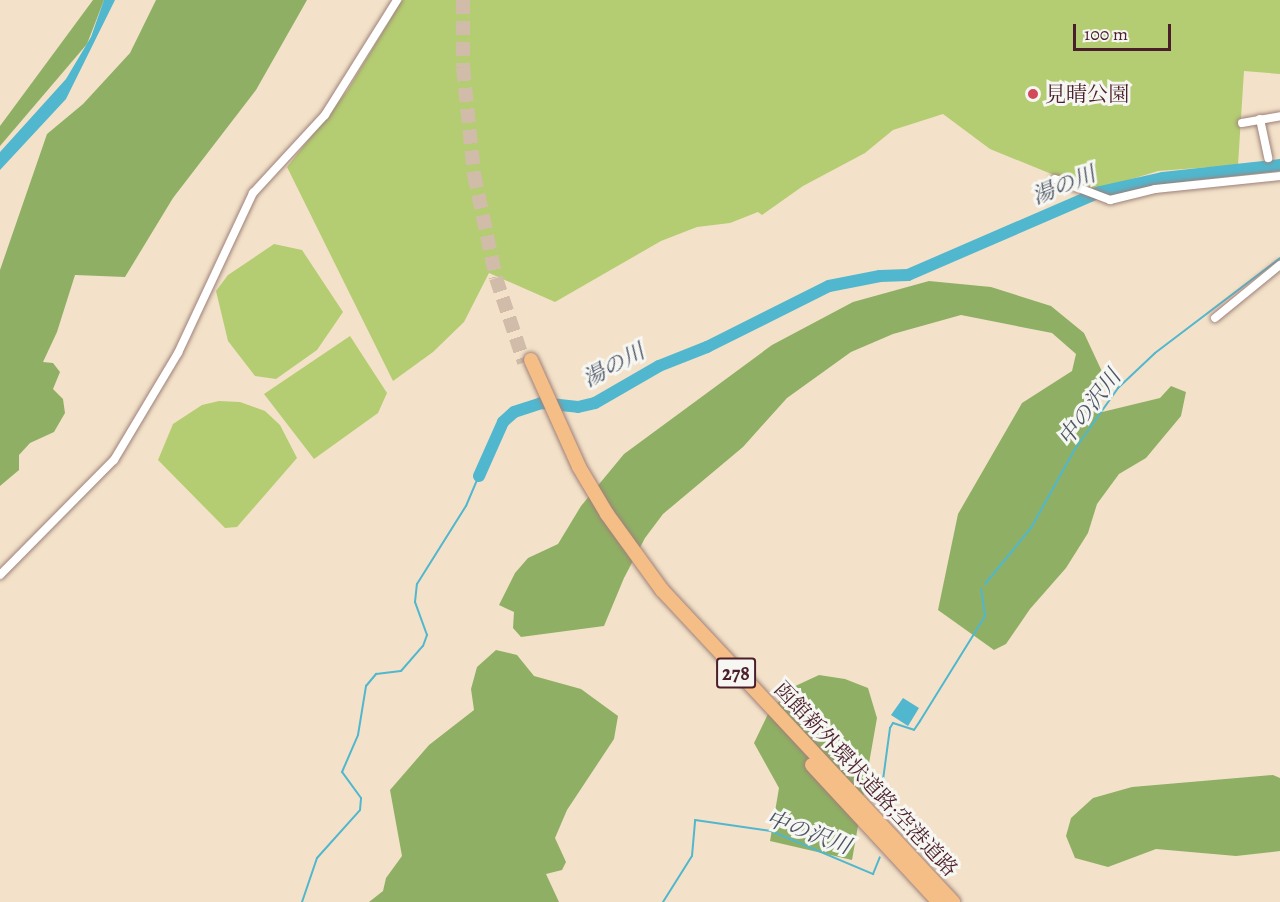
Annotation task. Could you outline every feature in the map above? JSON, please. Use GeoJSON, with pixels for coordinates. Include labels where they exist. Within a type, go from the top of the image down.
{"type":"FeatureCollection","features":[{"type":"Feature","properties":{"kind":"highway","name":"函館新外環状道路;空港道路"},"geometry":{"type":"LineString","coordinates":[[527,361],[552,419],[602,517],[657,594],[939,902]]}},
{"type":"Feature","properties":{"kind":"highway","name":"函館新外環状道路;空港道路"},"geometry":{"type":"LineString","coordinates":[[552,419],[607,514],[662,590],[953,902]]}},
{"type":"Feature","properties":{"kind":"street"},"geometry":{"type":"LineString","coordinates":[[0,575],[114,460],[178,353],[254,194],[325,115],[397,0]]}},
{"type":"Feature","properties":{"kind":"street"},"geometry":{"type":"LineString","coordinates":[[1242,123],[1280,116]]}},
{"type":"Feature","properties":{"kind":"street"},"geometry":{"type":"LineString","coordinates":[[1260,119],[1269,158]]}},
{"type":"Feature","properties":{"kind":"street"},"geometry":{"type":"LineString","coordinates":[[1055,179],[1103,199],[1280,176]]}},
{"type":"Feature","properties":{"kind":"street"},"geometry":{"type":"LineString","coordinates":[[1215,318],[1280,265]]}},
{"type":"Feature","properties":{"kind":"green space"},"geometry":{"type":"Polygon","coordinates":[[[93,0],[104,0],[87,44],[0,146],[0,126],[93,0]]]}},
{"type":"Feature","properties":{"kind":"green space"},"geometry":{"type":"Polygon","coordinates":[[[156,0],[307,0],[256,90],[173,198],[125,277],[75,275],[57,332],[43,362],[53,363],[60,372],[53,389],[63,399],[65,413],[54,432],[30,443],[19,455],[19,470],[0,486],[0,270],[47,134],[83,104],[130,53],[156,0]]]}},
{"type":"Feature","properties":{"kind":"green space"},"geometry":{"type":"Polygon","coordinates":[[[402,0],[1280,0],[1280,74],[1244,71],[1238,165],[1158,171],[1093,191],[990,149],[943,114],[893,130],[865,153],[803,186],[762,215],[758,212],[730,223],[697,227],[661,241],[555,302],[489,273],[464,322],[433,352],[393,381],[287,167],[347,91],[402,0]]]}},
{"type":"Feature","properties":{"kind":"green space"},"geometry":{"type":"Polygon","coordinates":[[[274,244],[302,250],[343,312],[317,350],[276,379],[255,376],[228,341],[216,291],[228,275],[274,244]]]}},
{"type":"Feature","properties":{"kind":"green space"},"geometry":{"type":"Polygon","coordinates":[[[929,281],[991,287],[1051,306],[1084,333],[1105,378],[1098,413],[1160,398],[1171,386],[1186,392],[1181,416],[1146,458],[1119,474],[1097,504],[1088,533],[1066,568],[1030,609],[1006,644],[994,650],[938,610],[958,514],[1022,403],[1072,371],[1076,354],[1052,333],[961,315],[893,334],[851,352],[787,398],[743,447],[663,514],[645,538],[624,578],[604,626],[521,637],[513,628],[514,612],[499,605],[515,573],[528,558],[558,544],[581,506],[624,454],[772,345],[853,302],[929,281]]]}},
{"type":"Feature","properties":{"kind":"green space"},"geometry":{"type":"Polygon","coordinates":[[[350,336],[387,393],[378,413],[314,459],[264,394],[350,336]]]}},
{"type":"Feature","properties":{"kind":"green space"},"geometry":{"type":"Polygon","coordinates":[[[219,401],[240,402],[265,411],[280,425],[297,458],[237,527],[225,528],[158,460],[173,424],[202,405],[219,401]]]}},
{"type":"Feature","properties":{"kind":"green space"},"geometry":{"type":"Polygon","coordinates":[[[496,650],[517,655],[534,676],[581,689],[618,716],[614,739],[567,810],[555,838],[566,862],[562,870],[546,874],[559,902],[369,902],[383,891],[386,878],[402,856],[390,790],[429,745],[474,710],[471,689],[477,667],[496,650]]]}},
{"type":"Feature","properties":{"kind":"green space"},"geometry":{"type":"Polygon","coordinates":[[[819,675],[845,679],[868,688],[877,718],[852,860],[770,841],[779,788],[754,743],[768,714],[791,688],[819,675]]]}},
{"type":"Feature","properties":{"kind":"green space"},"geometry":{"type":"Polygon","coordinates":[[[1273,775],[1280,778],[1280,851],[1236,856],[1156,849],[1108,867],[1075,858],[1066,836],[1071,818],[1093,798],[1132,787],[1273,775]]]}},
{"type":"Feature","properties":{"kind":"water"},"geometry":{"type":"Polygon","coordinates":[[[104,0],[115,0],[66,99],[0,170],[0,152],[66,79],[91,37],[104,0]]]}},
{"type":"Feature","properties":{"kind":"water"},"geometry":{"type":"Polygon","coordinates":[[[903,698],[919,708],[908,726],[891,715],[903,698]]]}},
{"type":"Feature","properties":{"kind":"waterway","name":"湯の川"},"geometry":{"type":"LineString","coordinates":[[479,476],[503,422],[514,412],[541,403],[578,407],[595,403],[659,366],[707,347],[829,286],[880,276],[908,275],[1100,192],[1163,178],[1280,165]]}},
{"type":"Feature","properties":{"kind":"waterway","name":"中の沢川"},"geometry":{"type":"LineString","coordinates":[[985,584],[1031,528],[1075,449],[1118,388],[1155,353],[1280,258]]}},
{"type":"Feature","properties":{"kind":"waterway","name":"湯の川"},"geometry":{"type":"LineString","coordinates":[[302,902],[317,858],[360,810],[361,798],[342,772],[358,735],[366,686],[376,674],[401,671],[423,646],[427,635],[415,602],[417,584],[466,506],[479,476]]}},
{"type":"Feature","properties":{"kind":"waterway","name":"中の沢川"},"geometry":{"type":"LineString","coordinates":[[880,802],[890,728],[893,723],[914,730],[920,721],[985,616],[981,589]]}},
{"type":"Feature","properties":{"kind":"waterway","name":"中の沢川"},"geometry":{"type":"LineString","coordinates":[[663,902],[692,856],[695,820],[771,831],[873,874],[880,857]]}},
{"type":"Feature","properties":{"kind":"tunnel"},"geometry":{"type":"LineString","coordinates":[[463,0],[463,67],[474,174],[496,278],[524,362]]}},
{"type":"Feature","properties":{"kind":"place","name":"見晴公園"},"geometry":{"type":"Point","coordinates":[1033,94]}}]}
